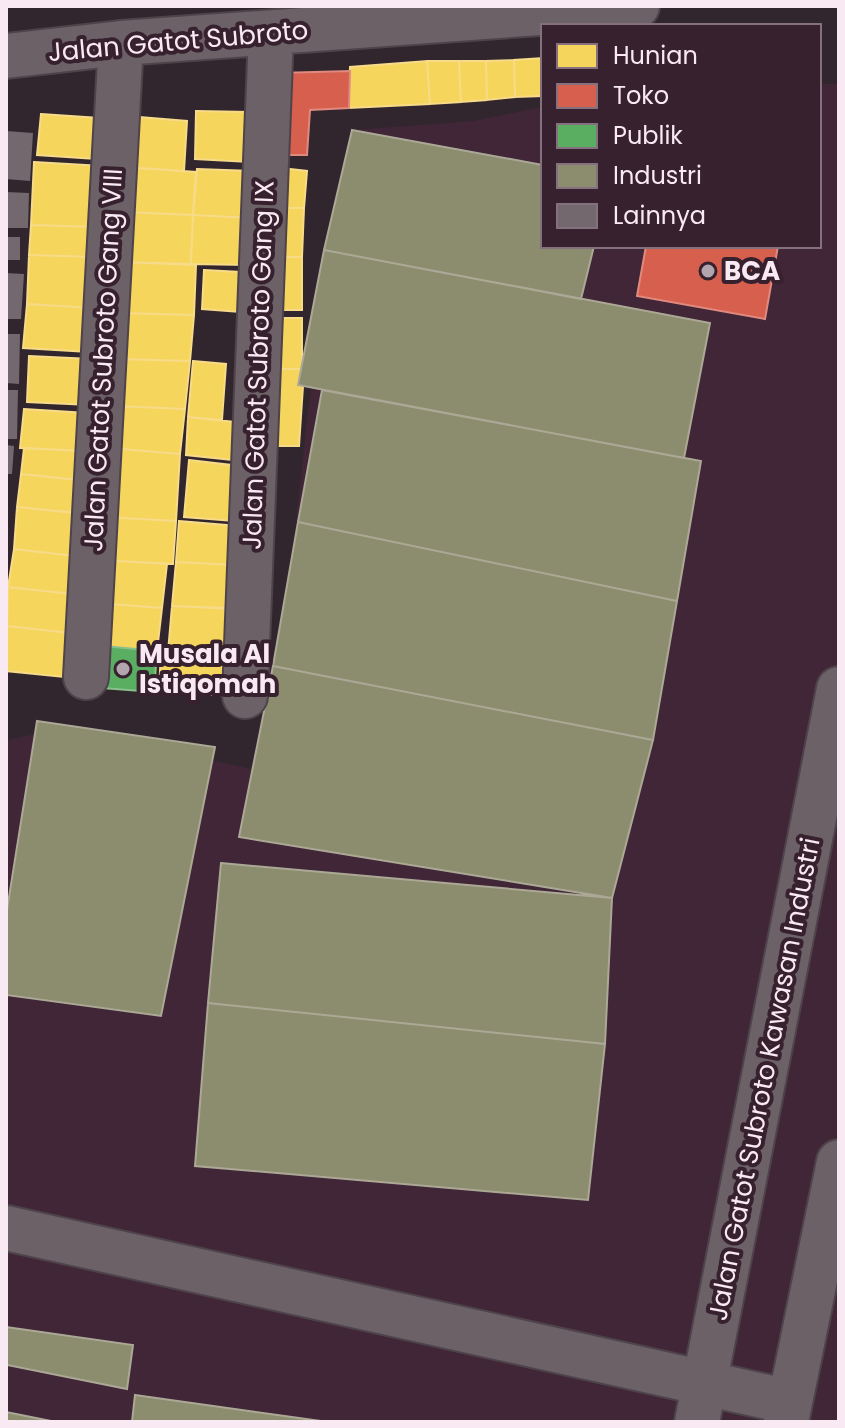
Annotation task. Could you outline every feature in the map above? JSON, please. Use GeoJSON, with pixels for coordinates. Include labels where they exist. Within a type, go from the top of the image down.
{"type":"FeatureCollection","features":[{"type":"Feature","properties":{"kind":"street","name":"Jalan Gatot Subroto"},"geometry":{"type":"LineString","coordinates":[[6,56],[121,43],[637,6]]}},
{"type":"Feature","properties":{"kind":"street","name":"Jalan Gatot Subroto Gang IX"},"geometry":{"type":"LineString","coordinates":[[245,696],[271,34]]}},
{"type":"Feature","properties":{"kind":"street","name":"Jalan Gatot Subroto Gang VIII"},"geometry":{"type":"LineString","coordinates":[[86,677],[121,43]]}},
{"type":"Feature","properties":{"kind":"street","name":"Jalan Gatot Subroto Kawasan Industri"},"geometry":{"type":"LineString","coordinates":[[701,1404],[839,689]]}},
{"type":"Feature","properties":{"kind":"street"},"geometry":{"type":"LineString","coordinates":[[6,1228],[701,1404],[788,1412],[839,1162]]}},
{"type":"Feature","properties":{"kind":"shaded area"},"geometry":{"type":"Polygon","coordinates":[[[821,84],[839,84],[839,1422],[6,1422],[6,740],[65,728],[251,769],[288,599],[308,409],[355,130],[473,121],[541,107],[541,248],[821,248],[821,84]]]}},
{"type":"Feature","properties":{"kind":"building: Hunian"},"geometry":{"type":"Polygon","coordinates":[[[541,58],[541,96],[515,97],[514,60],[541,58]]]}},
{"type":"Feature","properties":{"kind":"building: Hunian"},"geometry":{"type":"Polygon","coordinates":[[[514,60],[515,97],[487,100],[486,61],[514,60]]]}},
{"type":"Feature","properties":{"kind":"building: Hunian"},"geometry":{"type":"Polygon","coordinates":[[[427,61],[430,104],[349,108],[350,67],[427,61]]]}},
{"type":"Feature","properties":{"kind":"building: Hunian"},"geometry":{"type":"Polygon","coordinates":[[[427,61],[459,61],[461,102],[430,104],[427,61]]]}},
{"type":"Feature","properties":{"kind":"building: Hunian"},"geometry":{"type":"Polygon","coordinates":[[[459,61],[486,61],[487,100],[461,102],[459,61]]]}},
{"type":"Feature","properties":{"kind":"building: Hunian"},"geometry":{"type":"Polygon","coordinates":[[[196,111],[249,112],[249,162],[195,159],[196,111]]]}},
{"type":"Feature","properties":{"kind":"building: Hunian"},"geometry":{"type":"Polygon","coordinates":[[[41,114],[99,118],[96,159],[37,155],[41,114]]]}},
{"type":"Feature","properties":{"kind":"building: Hunian"},"geometry":{"type":"Polygon","coordinates":[[[127,116],[187,121],[184,171],[124,167],[127,116]]]}},
{"type":"Feature","properties":{"kind":"building: Hunian"},"geometry":{"type":"Polygon","coordinates":[[[34,162],[102,166],[97,227],[31,225],[34,162]]]}},
{"type":"Feature","properties":{"kind":"building: Hunian"},"geometry":{"type":"Polygon","coordinates":[[[124,167],[196,172],[193,215],[124,212],[124,167]]]}},
{"type":"Feature","properties":{"kind":"building: Hunian"},"geometry":{"type":"Polygon","coordinates":[[[281,168],[307,171],[304,208],[276,208],[281,168]]]}},
{"type":"Feature","properties":{"kind":"building: Hunian"},"geometry":{"type":"Polygon","coordinates":[[[197,169],[252,171],[251,218],[193,215],[197,169]]]}},
{"type":"Feature","properties":{"kind":"building: Hunian"},"geometry":{"type":"Polygon","coordinates":[[[276,208],[304,208],[302,257],[274,257],[276,208]]]}},
{"type":"Feature","properties":{"kind":"building: Hunian"},"geometry":{"type":"Polygon","coordinates":[[[124,212],[193,215],[191,264],[122,262],[124,212]]]}},
{"type":"Feature","properties":{"kind":"building: Hunian"},"geometry":{"type":"Polygon","coordinates":[[[193,215],[251,218],[248,265],[191,264],[193,215]]]}},
{"type":"Feature","properties":{"kind":"building: Hunian"},"geometry":{"type":"Polygon","coordinates":[[[31,225],[97,227],[95,257],[29,255],[31,225]]]}},
{"type":"Feature","properties":{"kind":"building: Hunian"},"geometry":{"type":"Polygon","coordinates":[[[29,255],[95,257],[91,308],[27,304],[29,255]]]}},
{"type":"Feature","properties":{"kind":"building: Hunian"},"geometry":{"type":"Polygon","coordinates":[[[274,257],[302,257],[302,310],[273,310],[274,257]]]}},
{"type":"Feature","properties":{"kind":"building: Hunian"},"geometry":{"type":"Polygon","coordinates":[[[122,262],[196,265],[194,315],[120,313],[122,262]]]}},
{"type":"Feature","properties":{"kind":"building: Hunian"},"geometry":{"type":"Polygon","coordinates":[[[204,270],[241,272],[240,312],[202,309],[204,270]]]}},
{"type":"Feature","properties":{"kind":"building: Hunian"},"geometry":{"type":"Polygon","coordinates":[[[27,304],[91,308],[88,352],[23,348],[27,304]]]}},
{"type":"Feature","properties":{"kind":"building: Hunian"},"geometry":{"type":"Polygon","coordinates":[[[120,313],[194,315],[190,361],[117,359],[120,313]]]}},
{"type":"Feature","properties":{"kind":"building: Hunian"},"geometry":{"type":"Polygon","coordinates":[[[271,318],[302,318],[302,369],[270,369],[271,318]]]}},
{"type":"Feature","properties":{"kind":"building: Hunian"},"geometry":{"type":"Polygon","coordinates":[[[29,356],[91,359],[89,405],[27,402],[29,356]]]}},
{"type":"Feature","properties":{"kind":"building: Hunian"},"geometry":{"type":"Polygon","coordinates":[[[117,359],[190,361],[185,409],[114,406],[117,359]]]}},
{"type":"Feature","properties":{"kind":"building: Hunian"},"geometry":{"type":"Polygon","coordinates":[[[193,361],[226,364],[222,420],[188,417],[193,361]]]}},
{"type":"Feature","properties":{"kind":"building: Hunian"},"geometry":{"type":"Polygon","coordinates":[[[270,369],[302,369],[298,385],[303,386],[299,446],[266,446],[270,369]]]}},
{"type":"Feature","properties":{"kind":"building: Hunian"},"geometry":{"type":"Polygon","coordinates":[[[114,406],[185,409],[180,454],[110,448],[114,406]]]}},
{"type":"Feature","properties":{"kind":"building: Hunian"},"geometry":{"type":"Polygon","coordinates":[[[24,409],[87,413],[87,451],[20,448],[24,409]]]}},
{"type":"Feature","properties":{"kind":"building: Hunian"},"geometry":{"type":"Polygon","coordinates":[[[188,417],[244,423],[241,461],[186,455],[188,417]]]}},
{"type":"Feature","properties":{"kind":"building: Hunian"},"geometry":{"type":"Polygon","coordinates":[[[24,448],[83,451],[80,480],[21,474],[24,448]]]}},
{"type":"Feature","properties":{"kind":"building: Hunian"},"geometry":{"type":"Polygon","coordinates":[[[110,448],[180,454],[176,521],[104,517],[110,448]]]}},
{"type":"Feature","properties":{"kind":"building: Hunian"},"geometry":{"type":"Polygon","coordinates":[[[189,460],[240,466],[234,521],[184,517],[189,460]]]}},
{"type":"Feature","properties":{"kind":"building: Hunian"},"geometry":{"type":"Polygon","coordinates":[[[21,474],[86,481],[83,514],[17,507],[21,474]]]}},
{"type":"Feature","properties":{"kind":"building: Hunian"},"geometry":{"type":"Polygon","coordinates":[[[17,507],[87,514],[83,557],[14,549],[17,507]]]}},
{"type":"Feature","properties":{"kind":"building: Hunian"},"geometry":{"type":"Polygon","coordinates":[[[104,517],[176,521],[173,564],[101,560],[104,517]]]}},
{"type":"Feature","properties":{"kind":"building: Hunian"},"geometry":{"type":"Polygon","coordinates":[[[179,521],[238,526],[234,565],[176,562],[179,521]]]}},
{"type":"Feature","properties":{"kind":"building: Hunian"},"geometry":{"type":"Polygon","coordinates":[[[14,549],[83,557],[80,595],[8,587],[14,549]]]}},
{"type":"Feature","properties":{"kind":"building: Hunian"},"geometry":{"type":"Polygon","coordinates":[[[101,560],[167,564],[162,608],[97,603],[101,560]]]}},
{"type":"Feature","properties":{"kind":"building: Hunian"},"geometry":{"type":"Polygon","coordinates":[[[176,562],[234,565],[230,608],[172,606],[176,562]]]}},
{"type":"Feature","properties":{"kind":"building: Hunian"},"geometry":{"type":"Polygon","coordinates":[[[8,587],[80,595],[78,634],[7,626],[8,587]]]}},
{"type":"Feature","properties":{"kind":"building: Hunian"},"geometry":{"type":"Polygon","coordinates":[[[97,603],[162,608],[157,651],[93,645],[97,603]]]}},
{"type":"Feature","properties":{"kind":"building: Hunian"},"geometry":{"type":"Polygon","coordinates":[[[172,606],[236,609],[233,656],[168,652],[172,606]]]}},
{"type":"Feature","properties":{"kind":"building: Hunian"},"geometry":{"type":"Polygon","coordinates":[[[7,626],[78,634],[74,678],[6,671],[7,626]]]}},
{"type":"Feature","properties":{"kind":"building: Hunian"},"geometry":{"type":"Polygon","coordinates":[[[161,652],[233,656],[234,697],[159,690],[161,652]]]}},
{"type":"Feature","properties":{"kind":"building: Toko"},"geometry":{"type":"Polygon","coordinates":[[[350,71],[349,108],[310,110],[307,155],[275,155],[278,73],[350,71]]]}},
{"type":"Feature","properties":{"kind":"building: Toko","name":"BCA"},"geometry":{"type":"Polygon","coordinates":[[[646,248],[778,248],[765,319],[637,296],[646,248]]]}},
{"type":"Feature","properties":{"kind":"building: Publik","name":"Musala Al Istiqomah"},"geometry":{"type":"Polygon","coordinates":[[[93,645],[157,651],[154,692],[89,687],[93,645]]]}},
{"type":"Feature","properties":{"kind":"building: Industri"},"geometry":{"type":"Polygon","coordinates":[[[352,130],[541,165],[541,248],[594,248],[581,299],[324,250],[352,130]]]}},
{"type":"Feature","properties":{"kind":"building: Industri"},"geometry":{"type":"Polygon","coordinates":[[[324,250],[710,323],[684,458],[298,385],[324,250]]]}},
{"type":"Feature","properties":{"kind":"building: Industri"},"geometry":{"type":"Polygon","coordinates":[[[322,390],[701,461],[677,601],[298,522],[322,390]]]}},
{"type":"Feature","properties":{"kind":"building: Industri"},"geometry":{"type":"Polygon","coordinates":[[[298,522],[677,601],[653,740],[273,666],[298,522]]]}},
{"type":"Feature","properties":{"kind":"building: Industri"},"geometry":{"type":"Polygon","coordinates":[[[273,666],[653,740],[612,898],[239,837],[273,666]]]}},
{"type":"Feature","properties":{"kind":"building: Industri"},"geometry":{"type":"Polygon","coordinates":[[[37,721],[215,747],[161,1016],[6,995],[6,916],[37,721]]]}},
{"type":"Feature","properties":{"kind":"building: Industri"},"geometry":{"type":"Polygon","coordinates":[[[221,863],[612,898],[605,1044],[208,1003],[221,863]]]}},
{"type":"Feature","properties":{"kind":"building: Industri"},"geometry":{"type":"Polygon","coordinates":[[[208,1003],[605,1044],[588,1200],[195,1166],[208,1003]]]}},
{"type":"Feature","properties":{"kind":"building: Industri"},"geometry":{"type":"Polygon","coordinates":[[[6,1327],[133,1345],[127,1389],[7,1365],[6,1327]]]}},
{"type":"Feature","properties":{"kind":"building: Industri"},"geometry":{"type":"Polygon","coordinates":[[[135,1395],[328,1422],[132,1422],[135,1395]]]}},
{"type":"Feature","properties":{"kind":"building: Industri"},"geometry":{"type":"Polygon","coordinates":[[[6,1412],[56,1422],[6,1422],[6,1412]]]}},
{"type":"Feature","properties":{"kind":"building: Lainnya"},"geometry":{"type":"Polygon","coordinates":[[[6,131],[33,133],[30,181],[6,179],[6,131]]]}},
{"type":"Feature","properties":{"kind":"building: Lainnya"},"geometry":{"type":"Polygon","coordinates":[[[6,192],[29,193],[28,228],[6,228],[6,192]]]}},
{"type":"Feature","properties":{"kind":"building: Lainnya"},"geometry":{"type":"Polygon","coordinates":[[[6,237],[20,237],[20,260],[6,260],[6,237]]]}},
{"type":"Feature","properties":{"kind":"building: Lainnya"},"geometry":{"type":"Polygon","coordinates":[[[6,273],[24,274],[21,319],[6,319],[6,273]]]}},
{"type":"Feature","properties":{"kind":"building: Lainnya"},"geometry":{"type":"Polygon","coordinates":[[[6,334],[20,334],[19,384],[6,383],[6,334]]]}},
{"type":"Feature","properties":{"kind":"building: Lainnya"},"geometry":{"type":"Polygon","coordinates":[[[6,390],[18,390],[17,439],[6,439],[6,390]]]}},
{"type":"Feature","properties":{"kind":"building: Lainnya"},"geometry":{"type":"Polygon","coordinates":[[[6,445],[14,446],[12,474],[6,474],[6,445]]]}},
{"type":"Feature","properties":{"kind":"place","name":"BCA"},"geometry":{"type":"Point","coordinates":[708,271]}},
{"type":"Feature","properties":{"kind":"place","name":"Musala Al Istiqomah"},"geometry":{"type":"Point","coordinates":[123,669]}}]}
